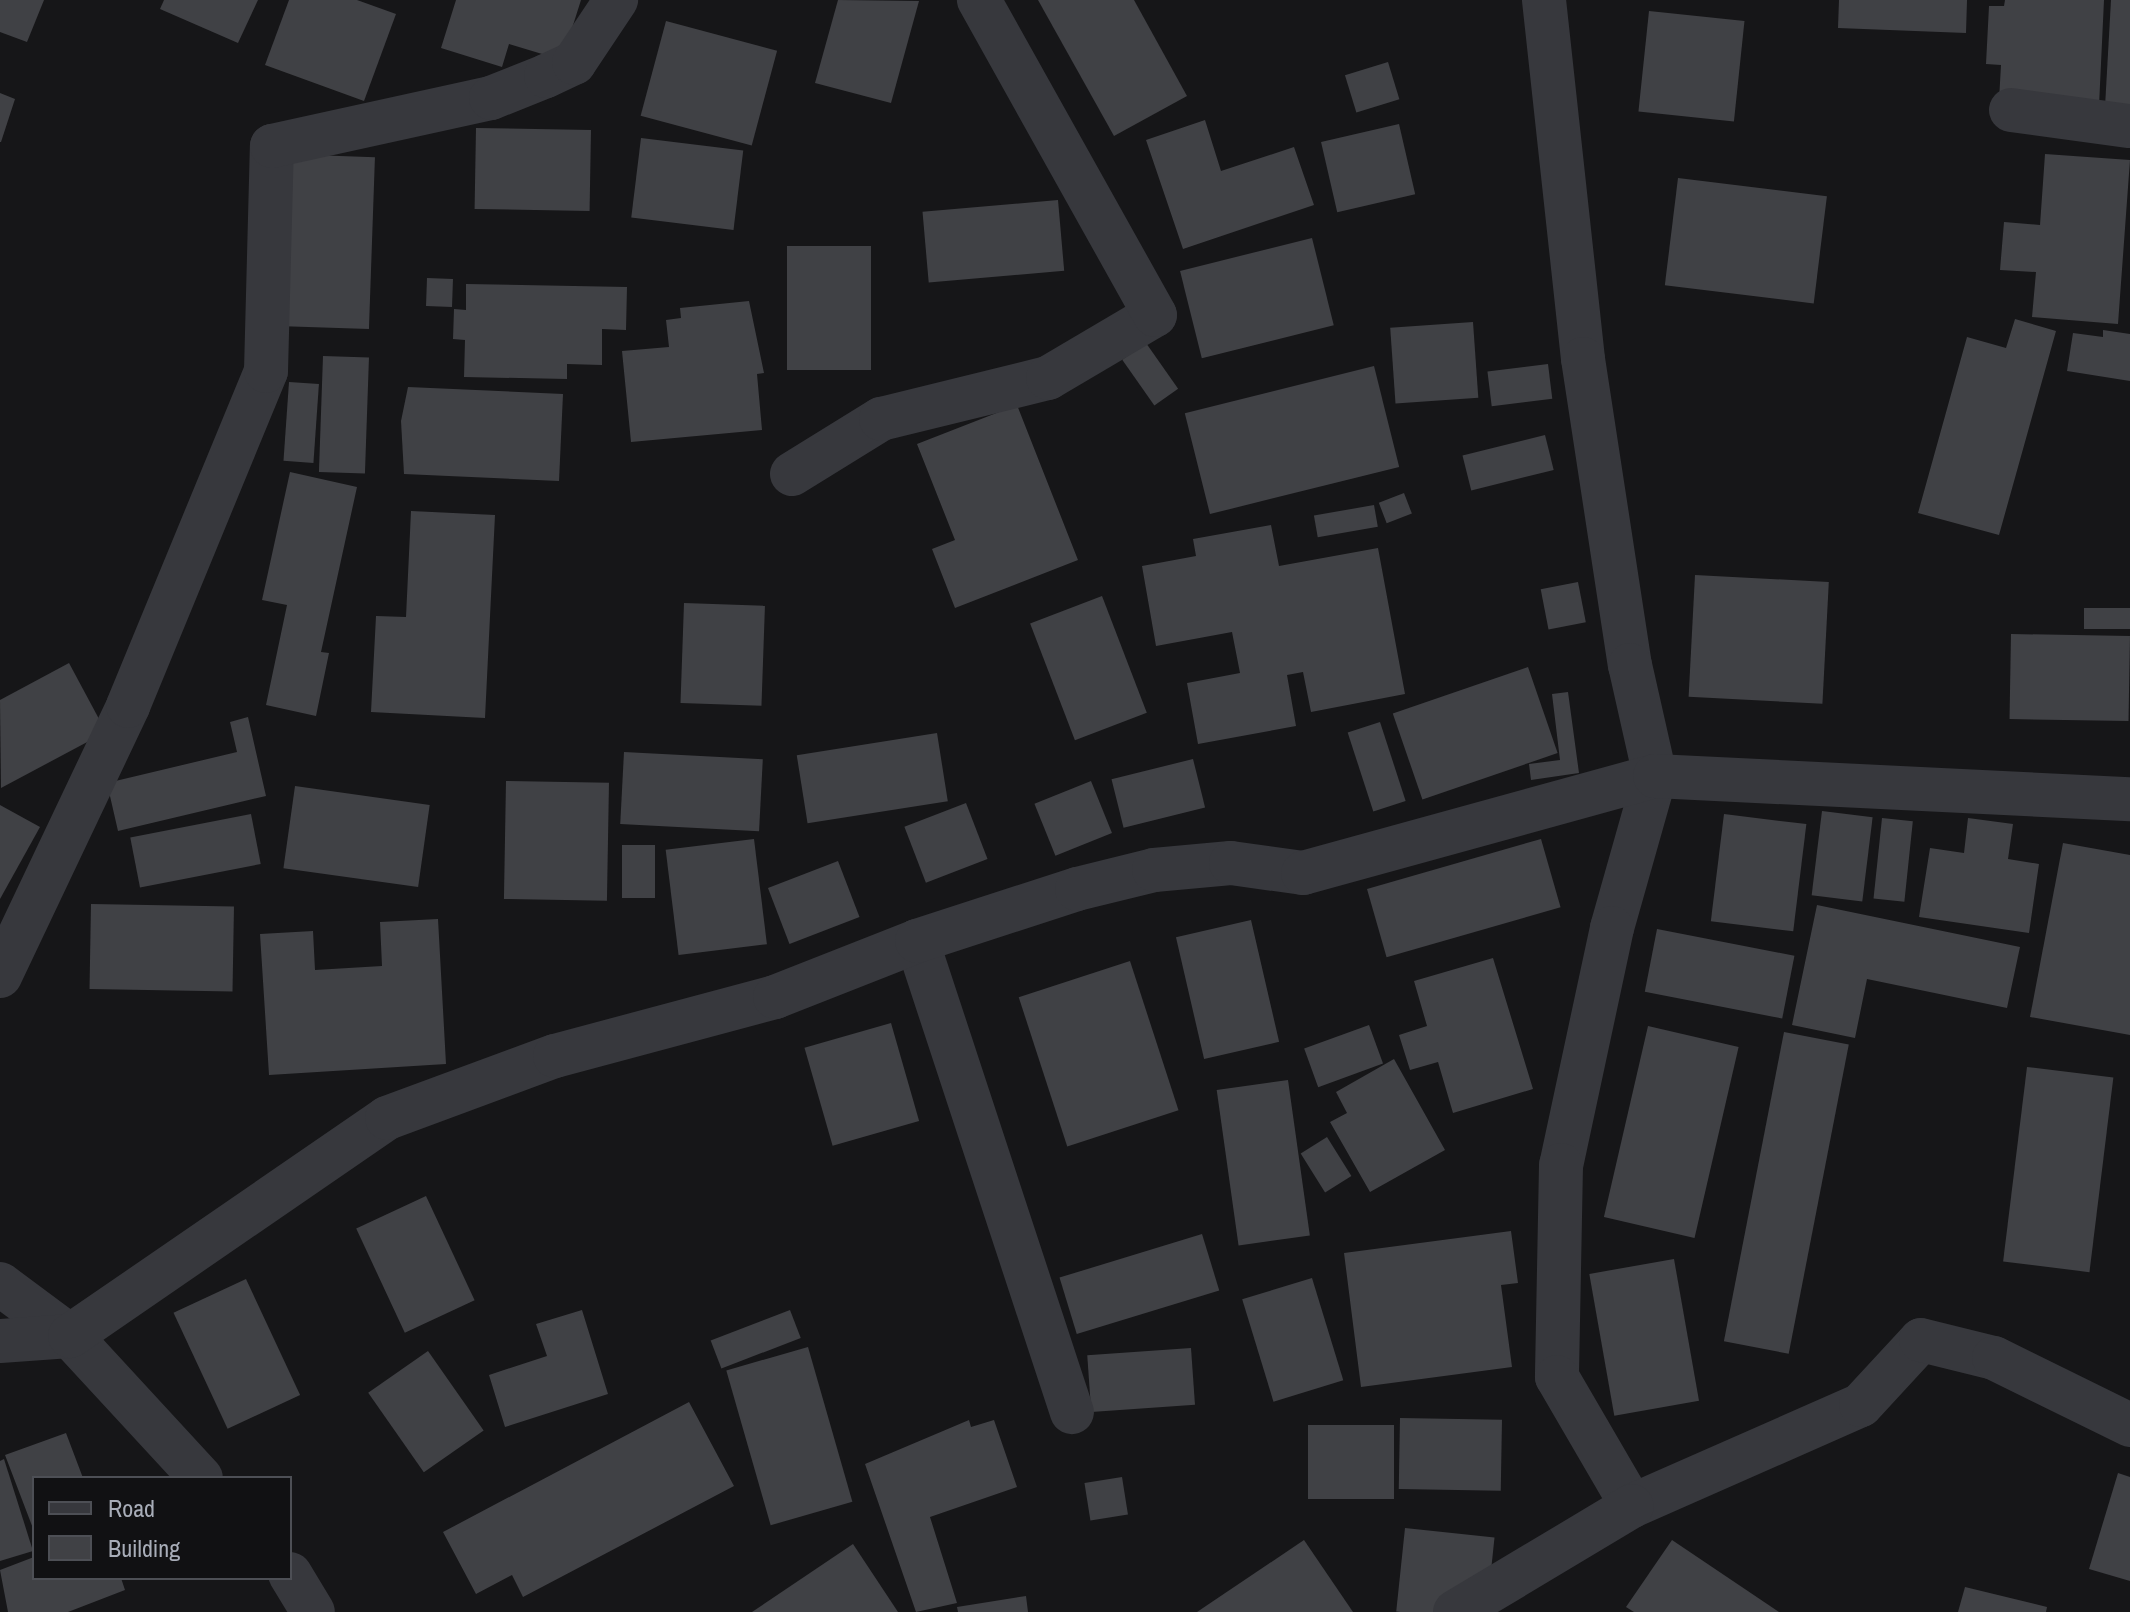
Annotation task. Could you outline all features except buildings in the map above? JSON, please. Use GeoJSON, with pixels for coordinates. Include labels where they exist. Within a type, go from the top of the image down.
{"type":"FeatureCollection","features":[{"type":"Feature","properties":{"kind":"street"},"geometry":{"type":"LineString","coordinates":[[0,976],[128,706],[266,371],[272,146],[491,98],[546,76],[574,63],[616,0]]}},
{"type":"Feature","properties":{"kind":"street"},"geometry":{"type":"LineString","coordinates":[[792,474],[881,419],[1048,378],[1155,315],[979,0]]}},
{"type":"Feature","properties":{"kind":"street"},"geometry":{"type":"LineString","coordinates":[[1544,0],[1583,359],[1630,665],[1655,776],[1612,928],[1561,1165],[1557,1377],[1632,1506]]}},
{"type":"Feature","properties":{"kind":"street"},"geometry":{"type":"LineString","coordinates":[[2011,110],[2130,126]]}},
{"type":"Feature","properties":{"kind":"street"},"geometry":{"type":"LineString","coordinates":[[0,1341],[70,1336],[387,1118],[555,1056],[775,997],[917,941],[1154,870],[1231,863],[1303,873],[1655,776],[2130,799]]}},
{"type":"Feature","properties":{"kind":"street"},"geometry":{"type":"LineString","coordinates":[[917,941],[1072,1412]]}},
{"type":"Feature","properties":{"kind":"street"},"geometry":{"type":"LineString","coordinates":[[0,1284],[70,1336],[199,1476]]}},
{"type":"Feature","properties":{"kind":"street"},"geometry":{"type":"LineString","coordinates":[[1455,1612],[1632,1506],[1861,1405],[1921,1340],[1994,1358],[2130,1425]]}}]}
